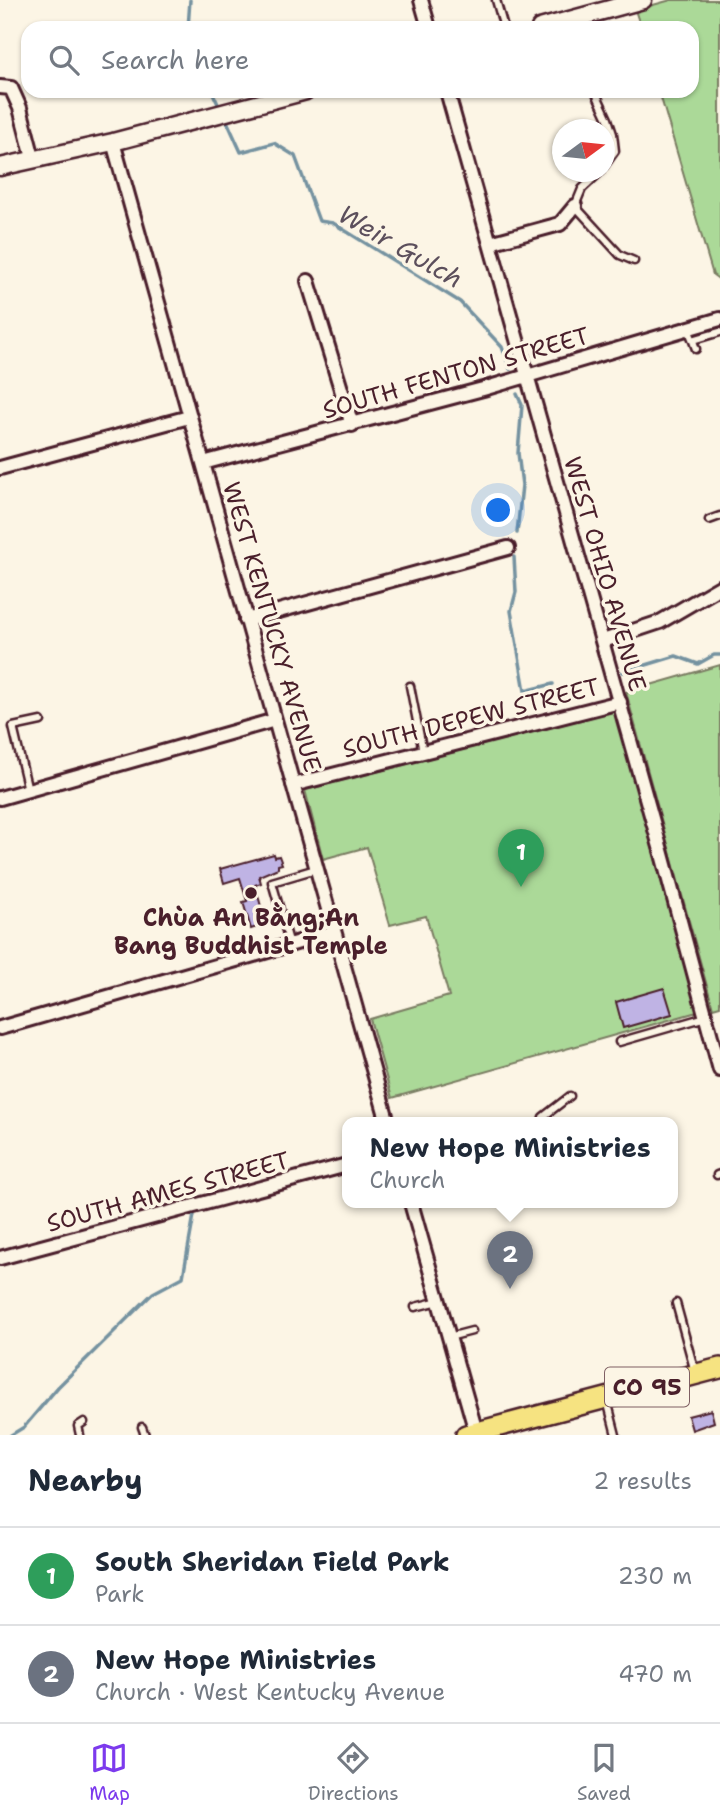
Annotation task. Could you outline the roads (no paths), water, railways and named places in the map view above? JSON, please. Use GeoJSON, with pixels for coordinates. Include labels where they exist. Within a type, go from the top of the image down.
{"type":"FeatureCollection","features":[{"type":"Feature","properties":{"kind":"main road","name":"CO 95"},"geometry":{"type":"LineString","coordinates":[[473,1434],[720,1368]]}},
{"type":"Feature","properties":{"kind":"street"},"geometry":{"type":"LineString","coordinates":[[421,0],[427,21]]}},
{"type":"Feature","properties":{"kind":"street"},"geometry":{"type":"LineString","coordinates":[[566,21],[643,0]]}},
{"type":"Feature","properties":{"kind":"street"},"geometry":{"type":"LineString","coordinates":[[0,87],[11,88],[20,108],[33,158]]}},
{"type":"Feature","properties":{"kind":"street"},"geometry":{"type":"LineString","coordinates":[[0,167],[113,142],[280,98]]}},
{"type":"Feature","properties":{"kind":"street","name":"WEST OHIO AVENUE"},"geometry":{"type":"LineString","coordinates":[[449,98],[603,641],[720,1070]]}},
{"type":"Feature","properties":{"kind":"street","name":"WEST KENTUCKY AVENUE"},"geometry":{"type":"LineString","coordinates":[[113,142],[386,1117]]}},
{"type":"Feature","properties":{"kind":"street"},"geometry":{"type":"LineString","coordinates":[[490,243],[560,225],[575,206]]}},
{"type":"Feature","properties":{"kind":"street"},"geometry":{"type":"LineString","coordinates":[[308,281],[352,425]]}},
{"type":"Feature","properties":{"kind":"street","name":"SOUTH FENTON STREET"},"geometry":{"type":"LineString","coordinates":[[203,463],[352,425],[527,375],[690,334],[720,319]]}},
{"type":"Feature","properties":{"kind":"street"},"geometry":{"type":"LineString","coordinates":[[0,468],[189,417]]}},
{"type":"Feature","properties":{"kind":"street"},"geometry":{"type":"LineString","coordinates":[[246,620],[508,548]]}},
{"type":"Feature","properties":{"kind":"street","name":"SOUTH DEPEW STREET"},"geometry":{"type":"LineString","coordinates":[[603,641],[660,622],[720,587]]}},
{"type":"Feature","properties":{"kind":"street","name":"SOUTH DEPEW STREET"},"geometry":{"type":"LineString","coordinates":[[293,785],[620,702]]}},
{"type":"Feature","properties":{"kind":"street"},"geometry":{"type":"LineString","coordinates":[[0,798],[275,720]]}},
{"type":"Feature","properties":{"kind":"street"},"geometry":{"type":"LineString","coordinates":[[0,1028],[334,932]]}},
{"type":"Feature","properties":{"kind":"street","name":"SOUTH AMES STREET"},"geometry":{"type":"LineString","coordinates":[[0,1258],[342,1166]]}},
{"type":"Feature","properties":{"kind":"street"},"geometry":{"type":"LineString","coordinates":[[412,1208],[473,1434]]}},
{"type":"Feature","properties":{"kind":"lane"},"geometry":{"type":"LineString","coordinates":[[496,0],[502,21]]}},
{"type":"Feature","properties":{"kind":"lane"},"geometry":{"type":"LineString","coordinates":[[598,98],[607,119]]}},
{"type":"Feature","properties":{"kind":"lane"},"geometry":{"type":"LineString","coordinates":[[589,182],[582,189],[575,206],[620,255],[634,261]]}},
{"type":"Feature","properties":{"kind":"lane"},"geometry":{"type":"LineString","coordinates":[[696,349],[690,334],[720,332]]}},
{"type":"Feature","properties":{"kind":"lane"},"geometry":{"type":"LineString","coordinates":[[709,520],[720,516]]}},
{"type":"Feature","properties":{"kind":"lane"},"geometry":{"type":"LineString","coordinates":[[410,686],[423,752]]}},
{"type":"Feature","properties":{"kind":"lane"},"geometry":{"type":"LineString","coordinates":[[28,790],[13,727],[41,721]]}},
{"type":"Feature","properties":{"kind":"lane"},"geometry":{"type":"LineString","coordinates":[[290,945],[272,881],[316,869]]}},
{"type":"Feature","properties":{"kind":"lane"},"geometry":{"type":"LineString","coordinates":[[619,1042],[706,1017]]}},
{"type":"Feature","properties":{"kind":"lane"},"geometry":{"type":"LineString","coordinates":[[543,1117],[570,1096]]}},
{"type":"Feature","properties":{"kind":"lane"},"geometry":{"type":"LineString","coordinates":[[415,1307],[439,1301]]}},
{"type":"Feature","properties":{"kind":"lane"},"geometry":{"type":"LineString","coordinates":[[676,1303],[695,1374]]}},
{"type":"Feature","properties":{"kind":"lane"},"geometry":{"type":"LineString","coordinates":[[449,1337],[472,1331]]}},
{"type":"Feature","properties":{"kind":"lane"},"geometry":{"type":"LineString","coordinates":[[607,1398],[616,1435]]}},
{"type":"Feature","properties":{"kind":"lane"},"geometry":{"type":"LineString","coordinates":[[80,1435],[78,1426],[84,1422]]}},
{"type":"Feature","properties":{"kind":"lane"},"geometry":{"type":"LineString","coordinates":[[142,1427],[145,1435]]}},
{"type":"Feature","properties":{"kind":"waterway","name":"Weir Gulch"},"geometry":{"type":"LineString","coordinates":[[188,21],[190,0]]}},
{"type":"Feature","properties":{"kind":"waterway","name":"Weir Gulch"},"geometry":{"type":"LineString","coordinates":[[215,98],[218,104]]}},
{"type":"Feature","properties":{"kind":"waterway","name":"Weir Gulch"},"geometry":{"type":"LineString","coordinates":[[226,119],[241,152],[274,143],[295,156],[319,221],[333,223],[460,302],[502,347],[510,369]]}},
{"type":"Feature","properties":{"kind":"waterway","name":"Weir Gulch"},"geometry":{"type":"LineString","coordinates":[[517,394],[522,405],[518,453],[522,485],[517,533]]}},
{"type":"Feature","properties":{"kind":"waterway","name":"Weir Gulch"},"geometry":{"type":"LineString","coordinates":[[514,557],[516,592],[511,611],[525,691],[553,684]]}},
{"type":"Feature","properties":{"kind":"waterway","name":"Weir Gulch"},"geometry":{"type":"LineString","coordinates":[[623,672],[676,656],[698,664],[714,655],[720,655]]}},
{"type":"Feature","properties":{"kind":"waterway"},"geometry":{"type":"LineString","coordinates":[[11,1435],[24,1427],[58,1387],[153,1293],[183,1277],[194,1215]]}},
{"type":"Feature","properties":{"kind":"place","name":"South Sheridan Field Park"},"geometry":{"type":"Point","coordinates":[521,887]}},
{"type":"Feature","properties":{"kind":"place","name":"Chùa An Bằng;An Bang Buddhist Temple"},"geometry":{"type":"Point","coordinates":[251,893]}},
{"type":"Feature","properties":{"kind":"place","name":"New Hope Ministries"},"geometry":{"type":"Point","coordinates":[510,1289]}}]}
